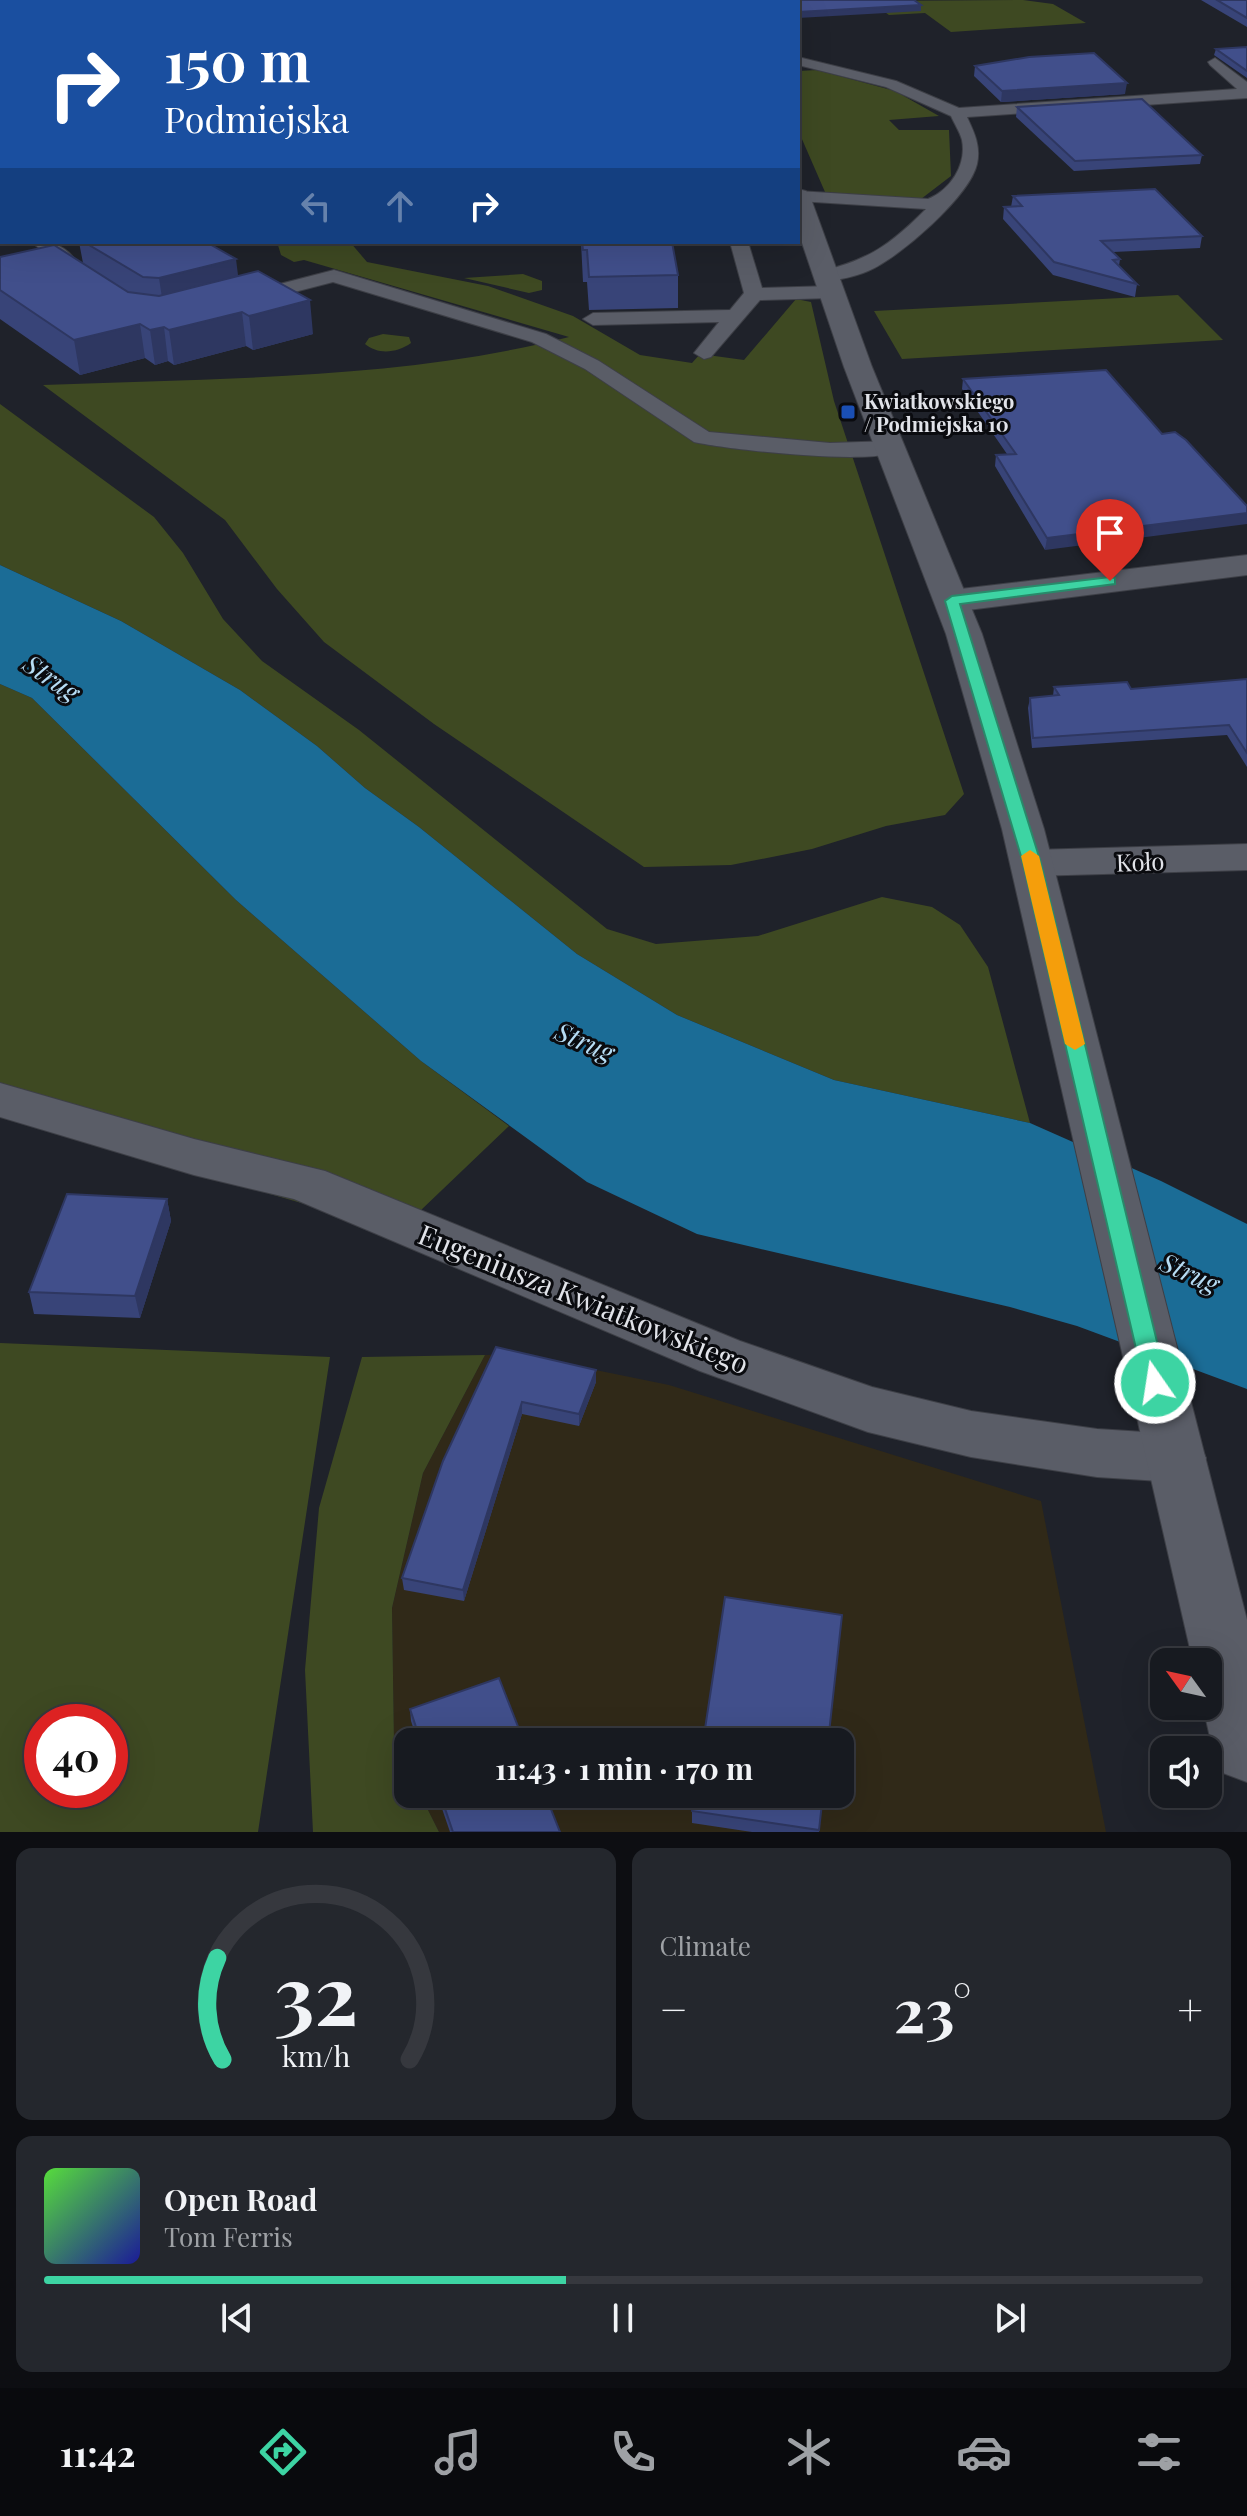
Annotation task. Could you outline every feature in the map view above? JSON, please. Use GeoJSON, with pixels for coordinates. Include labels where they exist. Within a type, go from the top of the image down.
{"type":"FeatureCollection","features":[{"type":"Feature","properties":{"kind":"street"},"geometry":{"type":"LineString","coordinates":[[800,207],[858,367],[952,601],[1032,863],[1155,1383],[1247,1751]]}},
{"type":"Feature","properties":{"kind":"street"},"geometry":{"type":"LineString","coordinates":[[952,601],[1247,565]]}},
{"type":"Feature","properties":{"kind":"street","name":"Koło"},"geometry":{"type":"LineString","coordinates":[[1032,863],[1247,857]]}},
{"type":"Feature","properties":{"kind":"street","name":"Eugeniusza Kwiatkowskiego"},"geometry":{"type":"LineString","coordinates":[[0,1100],[194,1157],[307,1184],[720,1356],[868,1409],[971,1434],[1097,1453],[1176,1458]]}},
{"type":"Feature","properties":{"kind":"lane"},"geometry":{"type":"LineString","coordinates":[[800,61],[891,84],[957,113],[1247,91]]}},
{"type":"Feature","properties":{"kind":"lane"},"geometry":{"type":"LineString","coordinates":[[1215,62],[1247,91]]}},
{"type":"Feature","properties":{"kind":"lane"},"geometry":{"type":"LineString","coordinates":[[704,353],[754,294],[829,284],[882,258],[948,197],[969,166],[970,141],[957,113]]}},
{"type":"Feature","properties":{"kind":"lane"},"geometry":{"type":"LineString","coordinates":[[800,207],[918,204],[948,197]]}},
{"type":"Feature","properties":{"kind":"lane"},"geometry":{"type":"LineString","coordinates":[[43,244],[64,257],[55,265],[90,287]]}},
{"type":"Feature","properties":{"kind":"lane"},"geometry":{"type":"LineString","coordinates":[[740,244],[754,294]]}},
{"type":"Feature","properties":{"kind":"lane"},"geometry":{"type":"LineString","coordinates":[[235,301],[334,276],[539,338],[592,365],[702,437],[725,442],[830,450],[892,448]]}},
{"type":"Feature","properties":{"kind":"lane"},"geometry":{"type":"LineString","coordinates":[[593,319],[736,316]]}},
{"type":"Feature","properties":{"kind":"shaded area"},"geometry":{"type":"Polygon","coordinates":[[[517,1354],[669,1385],[1041,1501],[1106,1832],[439,1832],[427,1808],[854,1808],[854,1728],[394,1728],[394,1742],[392,1608],[423,1473],[485,1355],[517,1354]]]}},
{"type":"Feature","properties":{"kind":"green space"},"geometry":{"type":"Polygon","coordinates":[[[1023,0],[1053,4],[1086,23],[951,32],[925,13],[889,15],[869,1],[1023,0]]]}},
{"type":"Feature","properties":{"kind":"green space"},"geometry":{"type":"Polygon","coordinates":[[[817,70],[895,91],[939,116],[889,120],[899,130],[949,130],[951,176],[921,199],[825,192],[800,135],[800,71],[817,70]]]}},
{"type":"Feature","properties":{"kind":"green space"},"geometry":{"type":"Polygon","coordinates":[[[278,244],[352,244],[367,262],[488,286],[573,316],[640,355],[692,363],[700,354],[744,360],[796,299],[811,302],[834,401],[964,794],[945,815],[886,826],[812,849],[731,865],[644,867],[434,724],[324,642],[277,589],[225,520],[43,385],[241,378],[374,369],[440,362],[569,337],[304,260],[294,262],[281,255],[278,244]]]}},
{"type":"Feature","properties":{"kind":"green space"},"geometry":{"type":"Polygon","coordinates":[[[523,274],[542,281],[542,290],[529,293],[464,278],[523,274]]]}},
{"type":"Feature","properties":{"kind":"green space"},"geometry":{"type":"Polygon","coordinates":[[[1178,295],[1223,340],[902,359],[874,311],[1178,295]]]}},
{"type":"Feature","properties":{"kind":"green space"},"geometry":{"type":"Polygon","coordinates":[[[383,334],[409,337],[411,343],[388,351],[376,350],[365,344],[369,338],[383,334]]]}},
{"type":"Feature","properties":{"kind":"green space"},"geometry":{"type":"Polygon","coordinates":[[[0,404],[154,517],[183,553],[223,619],[262,661],[359,730],[607,929],[656,944],[758,936],[882,897],[932,907],[960,925],[988,967],[1030,1123],[834,1080],[677,1015],[577,954],[419,827],[365,788],[317,746],[240,690],[121,621],[0,565],[0,404]]]}},
{"type":"Feature","properties":{"kind":"green space"},"geometry":{"type":"Polygon","coordinates":[[[0,684],[32,698],[236,900],[421,1061],[509,1126],[420,1211],[370,1223],[0,1115],[0,684]]]}},
{"type":"Feature","properties":{"kind":"green space"},"geometry":{"type":"Polygon","coordinates":[[[0,1343],[330,1357],[258,1832],[0,1832],[0,1343]]]}},
{"type":"Feature","properties":{"kind":"green space"},"geometry":{"type":"Polygon","coordinates":[[[485,1355],[423,1473],[392,1608],[394,1808],[427,1808],[439,1832],[313,1832],[305,1670],[319,1508],[362,1357],[485,1355]]]}},
{"type":"Feature","properties":{"kind":"water","name":"Strug"},"geometry":{"type":"Polygon","coordinates":[[[0,565],[121,621],[240,690],[317,746],[365,788],[419,827],[577,954],[677,1015],[834,1080],[1030,1123],[1161,1181],[1247,1224],[1247,1389],[1077,1326],[1010,1307],[697,1234],[587,1182],[421,1061],[236,900],[32,698],[0,684],[0,565]]]}},
{"type":"Feature","properties":{"kind":"building"},"geometry":{"type":"Polygon","coordinates":[[[800,0],[914,0],[921,5],[800,12],[800,0]]]}},
{"type":"Feature","properties":{"kind":"building"},"geometry":{"type":"Polygon","coordinates":[[[1217,0],[1247,0],[1247,18],[1217,0]]]}},
{"type":"Feature","properties":{"kind":"building"},"geometry":{"type":"Polygon","coordinates":[[[1247,47],[1247,71],[1216,49],[1247,47]]]}},
{"type":"Feature","properties":{"kind":"building"},"geometry":{"type":"Polygon","coordinates":[[[1094,53],[1127,83],[1002,91],[975,66],[1029,57],[1094,53]]]}},
{"type":"Feature","properties":{"kind":"building"},"geometry":{"type":"Polygon","coordinates":[[[1142,99],[1202,155],[1075,161],[1017,107],[1142,99]]]}},
{"type":"Feature","properties":{"kind":"building"},"geometry":{"type":"Polygon","coordinates":[[[1155,189],[1202,236],[1101,241],[1120,259],[1113,260],[1137,284],[1054,262],[1004,207],[1022,206],[1013,196],[1155,189]]]}},
{"type":"Feature","properties":{"kind":"building"},"geometry":{"type":"Polygon","coordinates":[[[87,244],[210,244],[236,259],[159,278],[143,277],[87,244]]]}},
{"type":"Feature","properties":{"kind":"building"},"geometry":{"type":"Polygon","coordinates":[[[582,244],[672,244],[678,275],[589,277],[587,250],[583,250],[582,244]]]}},
{"type":"Feature","properties":{"kind":"building"},"geometry":{"type":"Polygon","coordinates":[[[54,245],[128,292],[159,296],[258,271],[310,300],[249,316],[242,312],[169,330],[164,327],[150,330],[140,324],[74,340],[0,290],[0,257],[54,245]]]}},
{"type":"Feature","properties":{"kind":"building"},"geometry":{"type":"Polygon","coordinates":[[[1106,370],[1162,434],[1175,432],[1186,440],[1247,506],[1247,513],[1047,538],[996,455],[1016,454],[963,379],[1106,370]]]}},
{"type":"Feature","properties":{"kind":"building"},"geometry":{"type":"Polygon","coordinates":[[[1247,679],[1247,753],[1229,725],[1033,738],[1030,698],[1059,695],[1054,687],[1127,682],[1131,689],[1247,679]]]}},
{"type":"Feature","properties":{"kind":"building"},"geometry":{"type":"Polygon","coordinates":[[[67,1194],[167,1199],[135,1296],[29,1292],[67,1194]]]}},
{"type":"Feature","properties":{"kind":"building"},"geometry":{"type":"Polygon","coordinates":[[[496,1347],[596,1370],[579,1414],[522,1402],[463,1590],[402,1578],[443,1461],[496,1347]]]}},
{"type":"Feature","properties":{"kind":"building"},"geometry":{"type":"Polygon","coordinates":[[[725,1597],[842,1615],[830,1728],[705,1728],[725,1597]]]}},
{"type":"Feature","properties":{"kind":"building"},"geometry":{"type":"Polygon","coordinates":[[[499,1678],[519,1728],[416,1728],[410,1709],[499,1678]]]}},
{"type":"Feature","properties":{"kind":"building"},"geometry":{"type":"Polygon","coordinates":[[[445,1808],[551,1808],[560,1832],[453,1832],[445,1808]]]}},
{"type":"Feature","properties":{"kind":"building"},"geometry":{"type":"Polygon","coordinates":[[[693,1808],[821,1808],[819,1830],[692,1811],[693,1808]]]}},
{"type":"Feature","properties":{"kind":"slow traffic"},"geometry":{"type":"LineString","coordinates":[[1030,856],[1075,1044]]}},
{"type":"Feature","properties":{"kind":"place","name":"Kwiatkowskiego / Podmiejska 10"},"geometry":{"type":"Point","coordinates":[848,412]}},
{"type":"Feature","properties":{"kind":"route"},"geometry":{"type":"LineString","coordinates":[[1110,581],[952,601],[1032,863],[1155,1383]]}}]}
